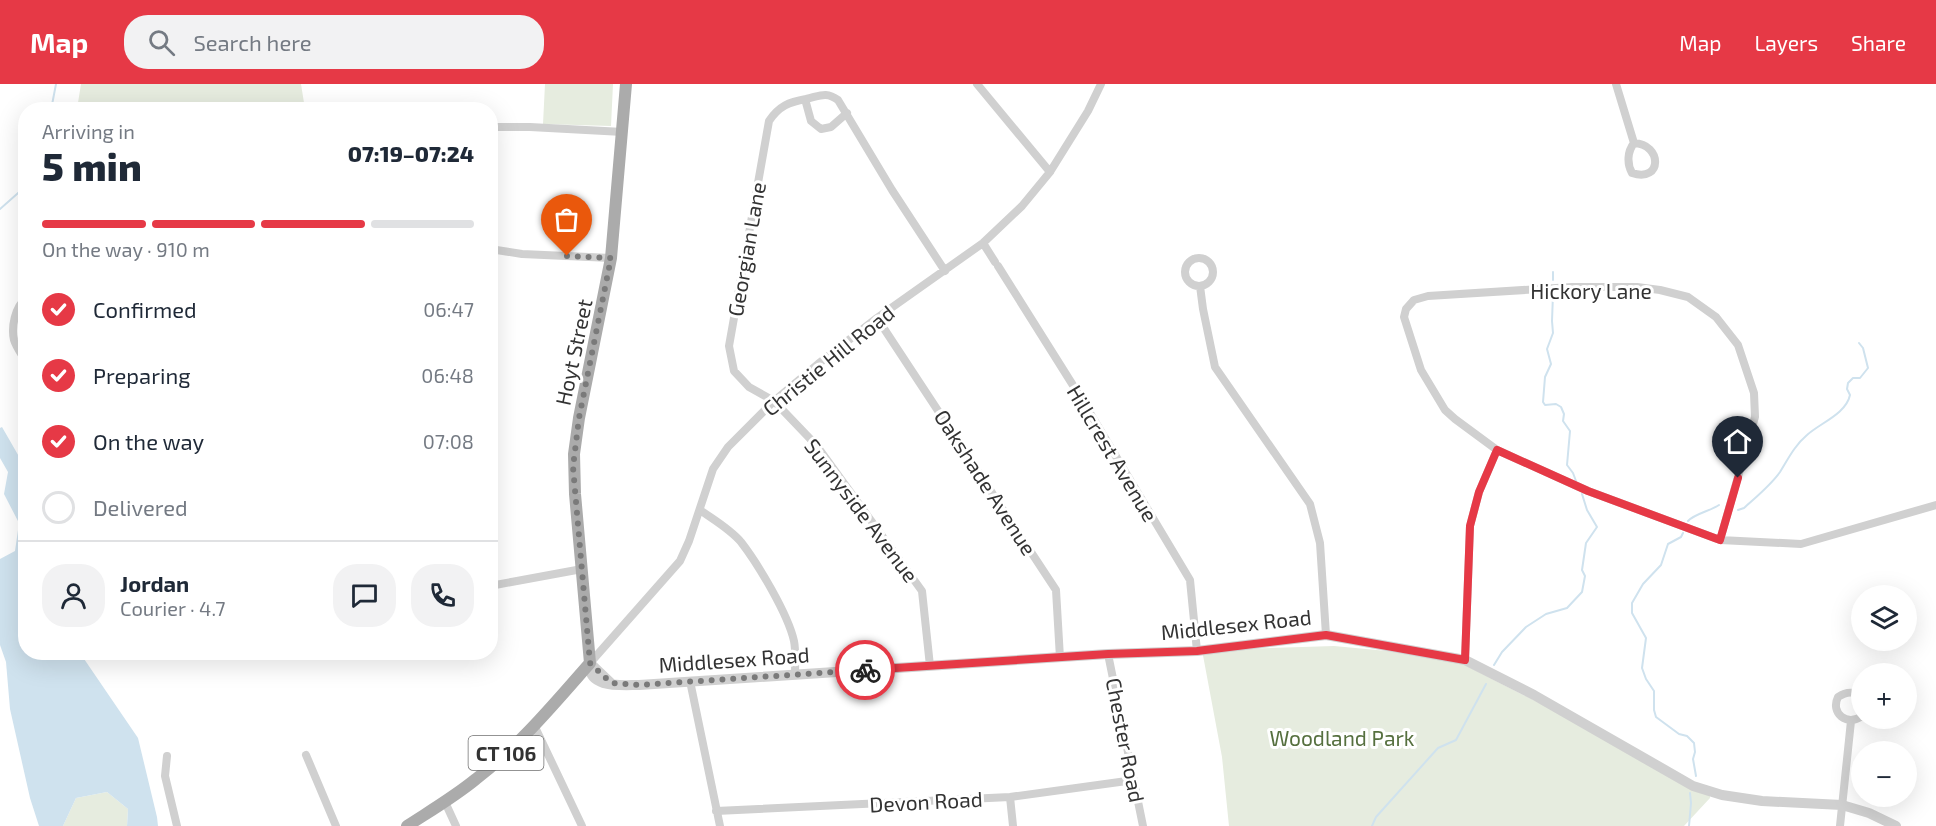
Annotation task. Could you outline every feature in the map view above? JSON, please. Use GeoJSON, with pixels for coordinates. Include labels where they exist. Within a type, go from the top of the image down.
{"type":"FeatureCollection","features":[{"type":"Feature","properties":{"kind":"main road","name":"Hoyt Street"},"geometry":{"type":"LineString","coordinates":[[590,663],[573,481],[574,454],[611,258],[626,84]]}},
{"type":"Feature","properties":{"kind":"main road","name":"CT 106"},"geometry":{"type":"LineString","coordinates":[[407,826],[445,802],[493,765],[534,725],[590,663]]}},
{"type":"Feature","properties":{"kind":"street"},"geometry":{"type":"LineString","coordinates":[[977,84],[1050,172]]}},
{"type":"Feature","properties":{"kind":"street","name":"Christie Hill Road"},"geometry":{"type":"LineString","coordinates":[[590,663],[680,561],[713,469],[728,447],[774,401],[878,318],[983,243],[1022,206],[1050,172],[1088,111],[1101,84]]}},
{"type":"Feature","properties":{"kind":"street"},"geometry":{"type":"LineString","coordinates":[[1616,84],[1634,143]]}},
{"type":"Feature","properties":{"kind":"street","name":"Georgian Lane"},"geometry":{"type":"LineString","coordinates":[[774,401],[750,387],[734,371],[729,346],[769,120],[777,109],[787,103],[824,93],[838,100],[892,190],[945,271]]}},
{"type":"Feature","properties":{"kind":"street"},"geometry":{"type":"LineString","coordinates":[[805,99],[811,121],[821,129],[831,127],[847,113]]}},
{"type":"Feature","properties":{"kind":"street"},"geometry":{"type":"LineString","coordinates":[[498,126],[623,132]]}},
{"type":"Feature","properties":{"kind":"street","name":"Hillcrest Avenue"},"geometry":{"type":"LineString","coordinates":[[983,243],[1081,398],[1190,580],[1197,651]]}},
{"type":"Feature","properties":{"kind":"street"},"geometry":{"type":"LineString","coordinates":[[498,250],[522,254],[611,258]]}},
{"type":"Feature","properties":{"kind":"street"},"geometry":{"type":"LineString","coordinates":[[1200,286],[1215,367],[1310,504],[1320,543],[1326,635]]}},
{"type":"Feature","properties":{"kind":"street","name":"Hickory Lane"},"geometry":{"type":"LineString","coordinates":[[1497,450],[1455,419],[1437,398],[1421,370],[1404,317],[1406,309],[1414,300],[1428,296],[1612,286],[1660,290],[1688,297],[1716,317],[1738,345],[1754,393],[1755,417],[1720,540]]}},
{"type":"Feature","properties":{"kind":"street"},"geometry":{"type":"LineString","coordinates":[[18,310],[14,321],[14,341],[18,348]]}},
{"type":"Feature","properties":{"kind":"street","name":"Oakshade Avenue"},"geometry":{"type":"LineString","coordinates":[[878,318],[1056,590],[1060,658]]}},
{"type":"Feature","properties":{"kind":"street","name":"Sunnyside Avenue"},"geometry":{"type":"LineString","coordinates":[[774,401],[817,446],[922,591],[930,666]]}},
{"type":"Feature","properties":{"kind":"street"},"geometry":{"type":"LineString","coordinates":[[1465,660],[1470,526],[1479,492],[1497,450],[1588,491],[1720,540],[1801,544],[1936,505]]}},
{"type":"Feature","properties":{"kind":"street"},"geometry":{"type":"LineString","coordinates":[[700,510],[740,541],[770,588],[785,615],[794,642],[795,674]]}},
{"type":"Feature","properties":{"kind":"street"},"geometry":{"type":"LineString","coordinates":[[498,585],[582,569]]}},
{"type":"Feature","properties":{"kind":"street","name":"Middlesex Road"},"geometry":{"type":"LineString","coordinates":[[590,663],[611,683],[639,685],[1108,654],[1197,651],[1326,635],[1465,660],[1544,700],[1693,786],[1722,795],[1762,801],[1842,806],[1869,813],[1896,826]]}},
{"type":"Feature","properties":{"kind":"street","name":"Chester Road"},"geometry":{"type":"LineString","coordinates":[[1108,654],[1143,826]]}},
{"type":"Feature","properties":{"kind":"street"},"geometry":{"type":"LineString","coordinates":[[690,681],[720,826]]}},
{"type":"Feature","properties":{"kind":"street"},"geometry":{"type":"LineString","coordinates":[[1840,826],[1851,721],[1842,719],[1839,715],[1836,700],[1847,693],[1851,693]]}},
{"type":"Feature","properties":{"kind":"street"},"geometry":{"type":"LineString","coordinates":[[534,725],[582,826]]}},
{"type":"Feature","properties":{"kind":"street"},"geometry":{"type":"LineString","coordinates":[[306,755],[336,826]]}},
{"type":"Feature","properties":{"kind":"street"},"geometry":{"type":"LineString","coordinates":[[167,756],[165,776],[177,826]]}},
{"type":"Feature","properties":{"kind":"street","name":"Devon Road"},"geometry":{"type":"LineString","coordinates":[[716,811],[1011,797],[1134,780]]}},
{"type":"Feature","properties":{"kind":"street"},"geometry":{"type":"LineString","coordinates":[[1011,797],[1013,826]]}},
{"type":"Feature","properties":{"kind":"street"},"geometry":{"type":"LineString","coordinates":[[445,802],[456,826]]}},
{"type":"Feature","properties":{"kind":"green space"},"geometry":{"type":"Polygon","coordinates":[[[81,84],[301,84],[304,102],[78,102],[81,84]]]}},
{"type":"Feature","properties":{"kind":"green space"},"geometry":{"type":"Polygon","coordinates":[[[545,84],[613,84],[611,126],[543,124],[545,84]]]}},
{"type":"Feature","properties":{"kind":"green space","name":"Woodland Park"},"geometry":{"type":"Polygon","coordinates":[[[1334,646],[1387,651],[1463,664],[1710,791],[1710,798],[1684,826],[1229,826],[1222,757],[1202,650],[1334,646]]]}},
{"type":"Feature","properties":{"kind":"green space"},"geometry":{"type":"Polygon","coordinates":[[[107,792],[128,809],[127,826],[63,826],[76,798],[107,792]]]}},
{"type":"Feature","properties":{"kind":"water"},"geometry":{"type":"Polygon","coordinates":[[[2,427],[18,455],[18,521],[4,494],[8,472],[0,458],[0,428],[2,427]]]}},
{"type":"Feature","properties":{"kind":"water"},"geometry":{"type":"Polygon","coordinates":[[[18,530],[18,660],[85,660],[138,738],[158,826],[127,826],[128,809],[107,792],[76,798],[63,826],[39,826],[30,798],[10,709],[6,662],[0,645],[0,559],[15,551],[18,530]]]}},
{"type":"Feature","properties":{"kind":"waterway"},"geometry":{"type":"LineString","coordinates":[[53,102],[56,84]]}},
{"type":"Feature","properties":{"kind":"waterway"},"geometry":{"type":"LineString","coordinates":[[0,209],[18,193]]}},
{"type":"Feature","properties":{"kind":"waterway"},"geometry":{"type":"LineString","coordinates":[[1553,272],[1553,280]]}},
{"type":"Feature","properties":{"kind":"waterway"},"geometry":{"type":"LineString","coordinates":[[1553,294],[1553,333],[1547,349],[1551,364],[1545,377],[1543,402],[1545,405],[1556,404],[1561,407],[1564,414],[1563,421],[1570,431],[1567,465],[1576,481]]}},
{"type":"Feature","properties":{"kind":"waterway"},"geometry":{"type":"LineString","coordinates":[[1738,510],[1744,508],[1772,482],[1803,439],[1832,418],[1848,402],[1850,395],[1847,389],[1848,383],[1853,378],[1860,378],[1868,368],[1863,348],[1859,343]]}},
{"type":"Feature","properties":{"kind":"waterway"},"geometry":{"type":"LineString","coordinates":[[1494,665],[1502,652],[1526,627],[1546,614],[1567,608],[1582,592],[1586,543],[1597,527],[1587,510],[1582,494]]}},
{"type":"Feature","properties":{"kind":"waterway"},"geometry":{"type":"LineString","coordinates":[[1688,521],[1719,505]]}},
{"type":"Feature","properties":{"kind":"waterway"},"geometry":{"type":"LineString","coordinates":[[1683,533],[1681,537],[1668,544],[1661,565],[1643,584],[1632,603],[1632,613],[1646,638],[1642,668],[1654,691],[1656,717],[1679,734],[1687,736],[1694,743],[1693,759],[1696,776]]}},
{"type":"Feature","properties":{"kind":"waterway"},"geometry":{"type":"LineString","coordinates":[[1372,826],[1376,817],[1438,748],[1456,740],[1486,684]]}},
{"type":"Feature","properties":{"kind":"waterway"},"geometry":{"type":"LineString","coordinates":[[1689,826],[1690,793]]}},
{"type":"Feature","properties":{"kind":"way so far"},"geometry":{"type":"LineString","coordinates":[[567,256],[611,258],[579,418],[573,467],[590,663],[611,683],[639,685],[865,670]]}},
{"type":"Feature","properties":{"kind":"route"},"geometry":{"type":"LineString","coordinates":[[865,670],[1108,654],[1197,651],[1326,635],[1465,660],[1470,526],[1479,492],[1497,450],[1588,491],[1720,540],[1738,478]]}}]}
